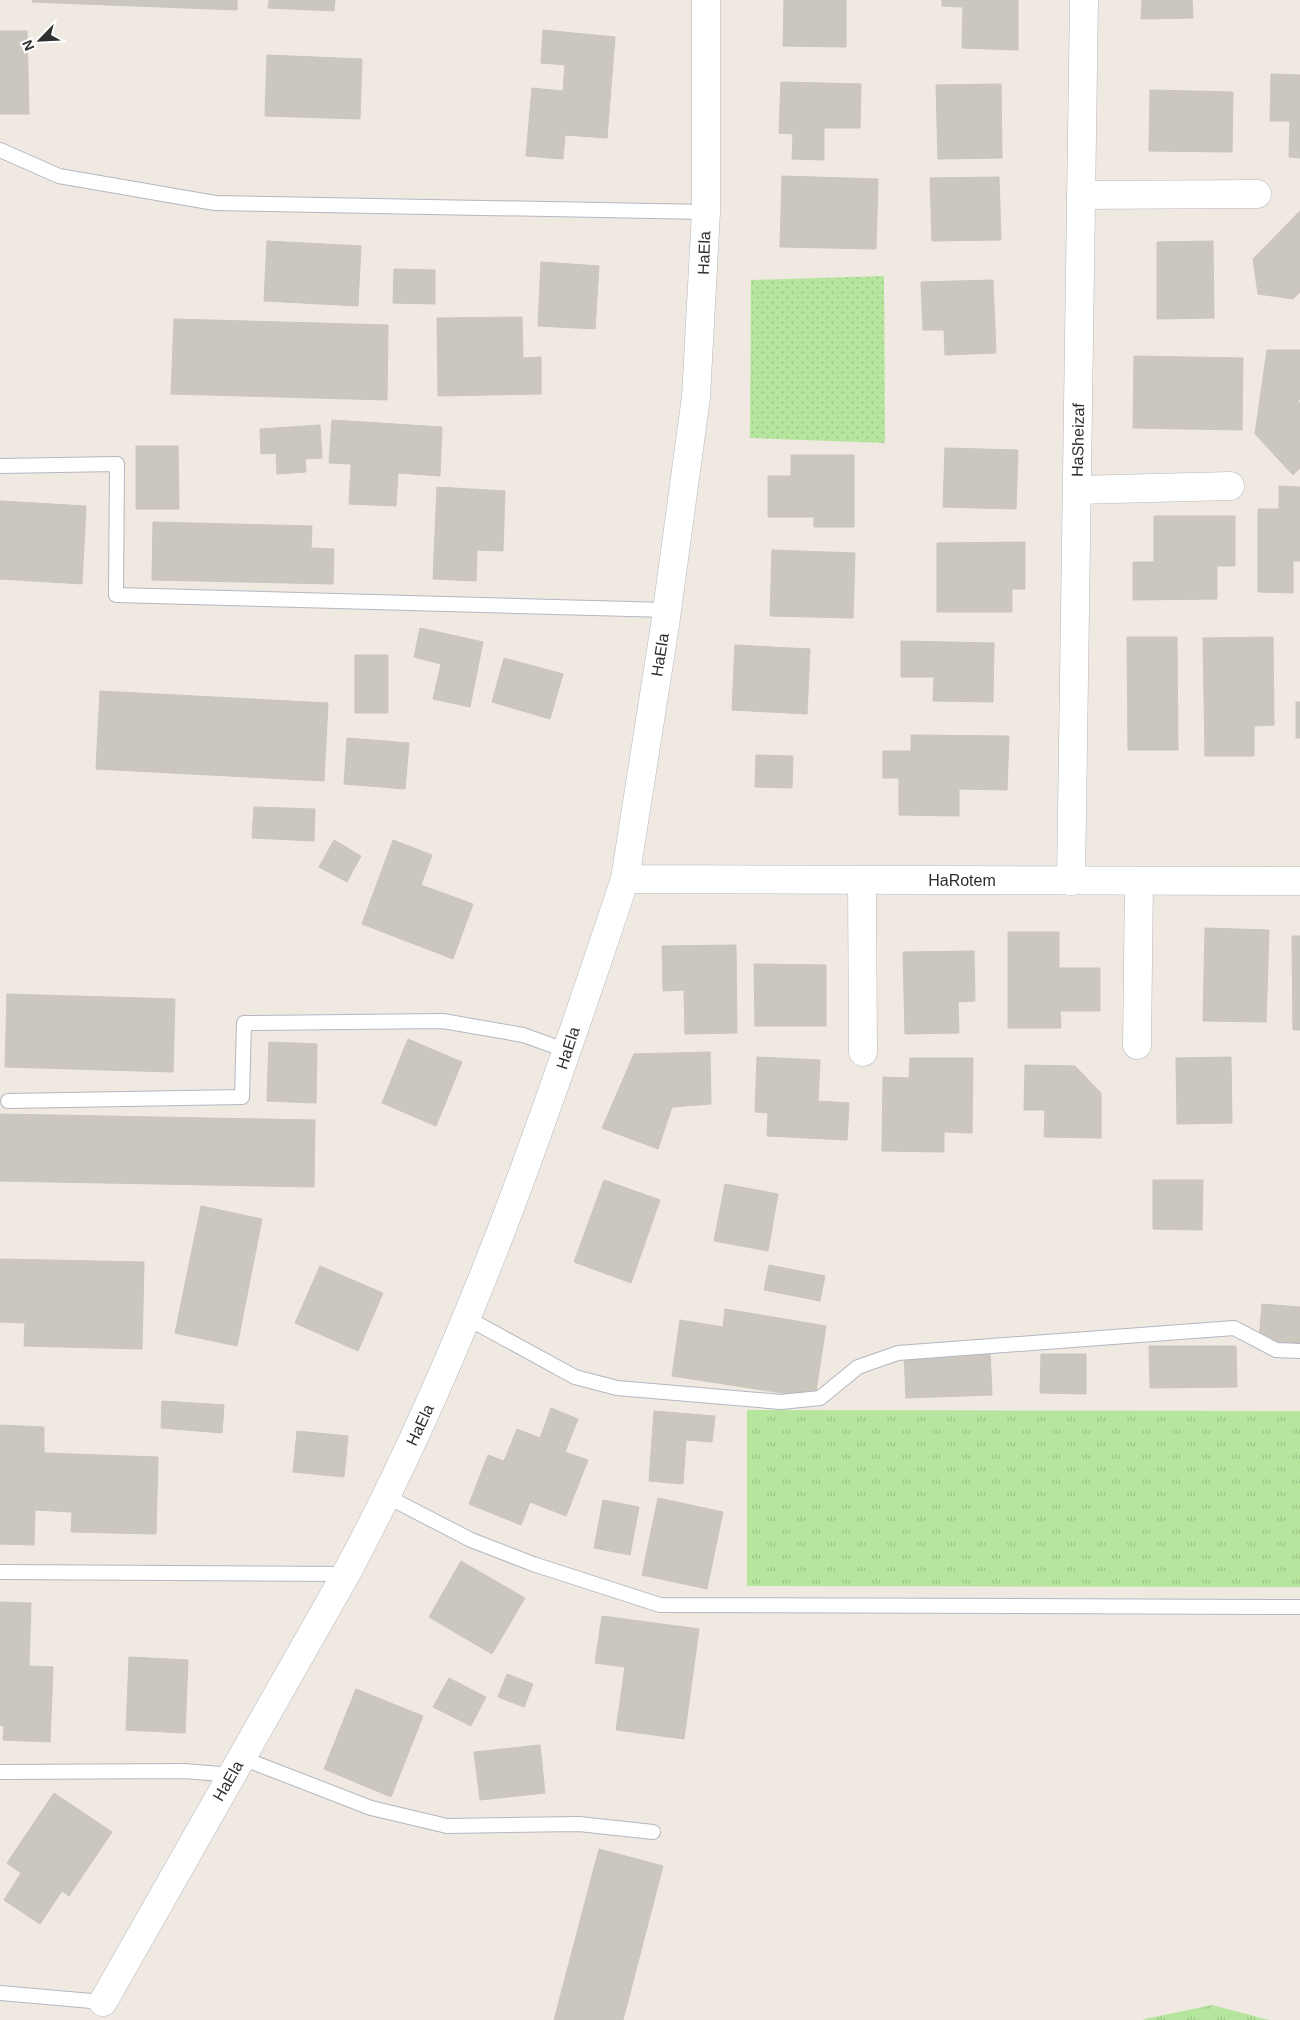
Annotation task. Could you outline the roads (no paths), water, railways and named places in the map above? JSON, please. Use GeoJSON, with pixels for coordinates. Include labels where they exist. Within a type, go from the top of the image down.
{"type":"FeatureCollection","features":[{"type":"Feature","properties":{"kind":"street","name":"HaEla"},"geometry":{"type":"LineString","coordinates":[[103,2002],[346,1574],[443,1377],[504,1227],[568,1050],[625,879],[667,610],[696,398],[706,212],[706,0]]}},
{"type":"Feature","properties":{"kind":"street","name":"HaSheizaf"},"geometry":{"type":"LineString","coordinates":[[1071,881],[1084,0]]}},
{"type":"Feature","properties":{"kind":"street"},"geometry":{"type":"LineString","coordinates":[[1081,195],[1257,194]]}},
{"type":"Feature","properties":{"kind":"street"},"geometry":{"type":"LineString","coordinates":[[1077,490],[1230,486]]}},
{"type":"Feature","properties":{"kind":"street","name":"HaRotem"},"geometry":{"type":"LineString","coordinates":[[625,879],[1300,881]]}},
{"type":"Feature","properties":{"kind":"street"},"geometry":{"type":"LineString","coordinates":[[862,880],[863,1052]]}},
{"type":"Feature","properties":{"kind":"street"},"geometry":{"type":"LineString","coordinates":[[1137,1045],[1139,881]]}},
{"type":"Feature","properties":{"kind":"lane"},"geometry":{"type":"LineString","coordinates":[[0,150],[60,176],[215,203],[706,212]]}},
{"type":"Feature","properties":{"kind":"lane"},"geometry":{"type":"LineString","coordinates":[[0,466],[117,464],[116,595],[667,610]]}},
{"type":"Feature","properties":{"kind":"lane"},"geometry":{"type":"LineString","coordinates":[[8,1101],[242,1097],[244,1023],[443,1021],[523,1035],[568,1050]]}},
{"type":"Feature","properties":{"kind":"lane"},"geometry":{"type":"LineString","coordinates":[[467,1318],[575,1377],[617,1388],[781,1402],[820,1398],[858,1368],[898,1353],[1234,1328],[1276,1350],[1300,1351]]}},
{"type":"Feature","properties":{"kind":"lane"},"geometry":{"type":"LineString","coordinates":[[386,1496],[471,1540],[533,1564],[660,1605],[1300,1607]]}},
{"type":"Feature","properties":{"kind":"lane"},"geometry":{"type":"LineString","coordinates":[[0,1572],[346,1574]]}},
{"type":"Feature","properties":{"kind":"lane"},"geometry":{"type":"LineString","coordinates":[[0,1772],[184,1771],[237,1766],[371,1808],[447,1826],[579,1824],[653,1832]]}},
{"type":"Feature","properties":{"kind":"lane"},"geometry":{"type":"LineString","coordinates":[[0,1993],[103,2002]]}}]}
